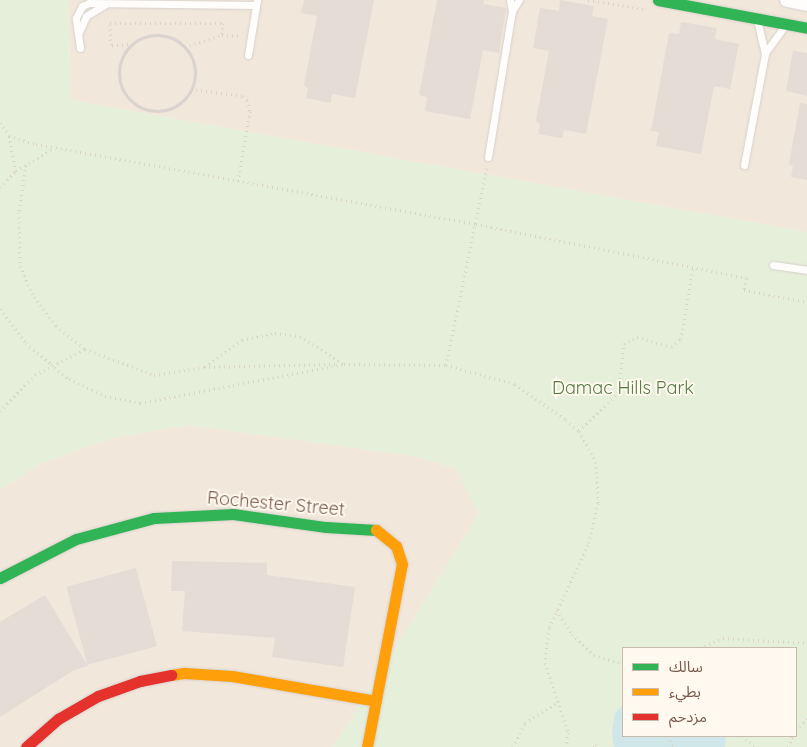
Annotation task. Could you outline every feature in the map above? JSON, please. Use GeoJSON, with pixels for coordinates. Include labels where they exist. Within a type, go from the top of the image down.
{"type":"FeatureCollection","features":[{"type":"Feature","properties":{"kind":"street"},"geometry":{"type":"LineString","coordinates":[[658,0],[807,28]]}},
{"type":"Feature","properties":{"kind":"street"},"geometry":{"type":"LineString","coordinates":[[787,0],[807,4]]}},
{"type":"Feature","properties":{"kind":"street","name":"Rochester Street"},"geometry":{"type":"LineString","coordinates":[[0,578],[76,539],[154,518],[233,514],[326,527],[375,529],[396,546],[402,564],[367,747]]}},
{"type":"Feature","properties":{"kind":"street"},"geometry":{"type":"LineString","coordinates":[[26,747],[58,719],[98,696],[140,681],[184,673],[232,676],[376,702]]}},
{"type":"Feature","properties":{"kind":"lane"},"geometry":{"type":"LineString","coordinates":[[488,157],[512,11],[510,0]]}},
{"type":"Feature","properties":{"kind":"lane"},"geometry":{"type":"LineString","coordinates":[[512,11],[519,0]]}},
{"type":"Feature","properties":{"kind":"lane"},"geometry":{"type":"LineString","coordinates":[[80,48],[76,18],[82,6],[89,2],[106,4],[143,2],[257,3],[248,55]]}},
{"type":"Feature","properties":{"kind":"lane"},"geometry":{"type":"LineString","coordinates":[[756,18],[765,54]]}},
{"type":"Feature","properties":{"kind":"lane"},"geometry":{"type":"LineString","coordinates":[[744,165],[765,54],[786,24]]}},
{"type":"Feature","properties":{"kind":"lane"},"geometry":{"type":"LineString","coordinates":[[773,265],[807,270]]}},
{"type":"Feature","properties":{"kind":"path"},"geometry":{"type":"LineString","coordinates":[[133,44],[111,45],[110,23],[223,22],[222,35]]}},
{"type":"Feature","properties":{"kind":"path"},"geometry":{"type":"LineString","coordinates":[[185,47],[222,35],[251,36]]}},
{"type":"Feature","properties":{"kind":"path"},"geometry":{"type":"LineString","coordinates":[[160,36],[185,47],[193,63],[191,89],[179,104],[161,111],[134,104],[120,79],[122,60],[133,44],[141,39],[160,36]]}},
{"type":"Feature","properties":{"kind":"path"},"geometry":{"type":"LineString","coordinates":[[191,89],[244,96],[247,100],[250,111],[238,181]]}},
{"type":"Feature","properties":{"kind":"path"},"geometry":{"type":"LineString","coordinates":[[0,123],[9,136],[16,171]]}},
{"type":"Feature","properties":{"kind":"path"},"geometry":{"type":"LineString","coordinates":[[9,136],[54,148],[476,224],[748,278],[744,290],[807,302]]}},
{"type":"Feature","properties":{"kind":"path"},"geometry":{"type":"LineString","coordinates":[[0,187],[16,171],[54,148]]}},
{"type":"Feature","properties":{"kind":"path"},"geometry":{"type":"LineString","coordinates":[[446,365],[488,157]]}},
{"type":"Feature","properties":{"kind":"path"},"geometry":{"type":"LineString","coordinates":[[26,165],[19,212],[20,266],[34,297],[56,326],[86,349],[154,375],[204,367],[344,364],[446,365],[515,384],[579,430],[596,462],[598,503],[588,545],[549,628],[544,663],[559,701],[568,732],[566,747]]}},
{"type":"Feature","properties":{"kind":"path"},"geometry":{"type":"LineString","coordinates":[[579,430],[618,393],[624,344],[637,337],[672,347],[681,339],[693,268]]}},
{"type":"Feature","properties":{"kind":"path"},"geometry":{"type":"LineString","coordinates":[[0,309],[26,343],[69,379],[105,396],[140,403],[344,364]]}},
{"type":"Feature","properties":{"kind":"path"},"geometry":{"type":"LineString","coordinates":[[204,367],[242,340],[275,333],[300,336],[344,364]]}},
{"type":"Feature","properties":{"kind":"path"},"geometry":{"type":"LineString","coordinates":[[0,411],[35,375],[51,364],[86,349]]}},
{"type":"Feature","properties":{"kind":"path"},"geometry":{"type":"LineString","coordinates":[[556,610],[572,634],[594,655],[622,664]]}},
{"type":"Feature","properties":{"kind":"path"},"geometry":{"type":"LineString","coordinates":[[702,647],[723,638],[807,643]]}},
{"type":"Feature","properties":{"kind":"path"},"geometry":{"type":"LineString","coordinates":[[513,747],[525,723],[559,701]]}},
{"type":"Feature","properties":{"kind":"path"},"geometry":{"type":"LineString","coordinates":[[797,729],[807,718]]}},
{"type":"Feature","properties":{"kind":"path"},"geometry":{"type":"LineString","coordinates":[[743,737],[756,747]]}},
{"type":"Feature","properties":{"kind":"path"},"geometry":{"type":"LineString","coordinates":[[594,747],[596,744],[600,747]]}},
{"type":"Feature","properties":{"kind":"shaded area"},"geometry":{"type":"Polygon","coordinates":[[[68,0],[807,0],[807,232],[71,100],[68,0]]]}},
{"type":"Feature","properties":{"kind":"shaded area"},"geometry":{"type":"Polygon","coordinates":[[[188,425],[414,456],[455,468],[479,514],[333,747],[0,747],[0,490],[40,464],[112,438],[188,425]]]}},
{"type":"Feature","properties":{"kind":"green space","name":"Damac Hills Park"},"geometry":{"type":"Polygon","coordinates":[[[0,0],[68,0],[71,100],[807,232],[807,747],[333,747],[479,514],[455,468],[414,456],[188,425],[112,438],[40,464],[0,490],[0,0]]]}},
{"type":"Feature","properties":{"kind":"water"},"geometry":{"type":"Polygon","coordinates":[[[622,706],[622,737],[726,737],[725,747],[614,747],[612,732],[615,713],[622,706]]]}},
{"type":"Feature","properties":{"kind":"building"},"geometry":{"type":"Polygon","coordinates":[[[304,0],[374,0],[355,98],[332,94],[331,103],[306,98],[308,88],[304,85],[317,16],[301,13],[304,0]]]}},
{"type":"Feature","properties":{"kind":"building"},"geometry":{"type":"Polygon","coordinates":[[[437,0],[484,0],[483,4],[506,8],[499,53],[483,50],[470,119],[425,111],[427,97],[419,95],[437,0]]]}},
{"type":"Feature","properties":{"kind":"building"},"geometry":{"type":"Polygon","coordinates":[[[560,0],[594,6],[592,16],[608,19],[586,134],[564,130],[562,138],[538,134],[540,124],[536,121],[549,51],[533,48],[540,8],[559,11],[560,0]]]}},
{"type":"Feature","properties":{"kind":"building"},"geometry":{"type":"Polygon","coordinates":[[[681,22],[717,28],[715,39],[739,44],[730,89],[714,86],[701,154],[656,146],[659,132],[651,131],[669,33],[679,34],[681,22]]]}},
{"type":"Feature","properties":{"kind":"building"},"geometry":{"type":"Polygon","coordinates":[[[793,51],[807,53],[807,96],[786,91],[793,51]]]}},
{"type":"Feature","properties":{"kind":"building"},"geometry":{"type":"Polygon","coordinates":[[[800,103],[807,104],[807,180],[791,177],[793,166],[789,164],[800,103]]]}},
{"type":"Feature","properties":{"kind":"building"},"geometry":{"type":"Polygon","coordinates":[[[172,561],[267,563],[267,575],[355,587],[343,667],[272,657],[275,638],[182,631],[185,591],[171,591],[172,561]]]}},
{"type":"Feature","properties":{"kind":"building"},"geometry":{"type":"Polygon","coordinates":[[[136,568],[157,646],[87,665],[66,587],[136,568]]]}},
{"type":"Feature","properties":{"kind":"building"},"geometry":{"type":"Polygon","coordinates":[[[45,595],[88,666],[74,670],[0,717],[0,622],[45,595]]]}},
{"type":"Feature","properties":{"kind":"traffic: fast"},"geometry":{"type":"LineString","coordinates":[[658,0],[807,28]]}},
{"type":"Feature","properties":{"kind":"traffic: fast"},"geometry":{"type":"LineString","coordinates":[[0,578],[76,539],[154,518],[233,514],[326,527],[376,530]]}},
{"type":"Feature","properties":{"kind":"traffic: slow"},"geometry":{"type":"LineString","coordinates":[[367,747],[402,564],[396,546],[376,530]]}},
{"type":"Feature","properties":{"kind":"traffic: slow"},"geometry":{"type":"LineString","coordinates":[[171,675],[184,673],[232,676],[376,701]]}},
{"type":"Feature","properties":{"kind":"traffic: jam"},"geometry":{"type":"LineString","coordinates":[[26,747],[58,719],[98,696],[140,681],[171,675]]}}]}
